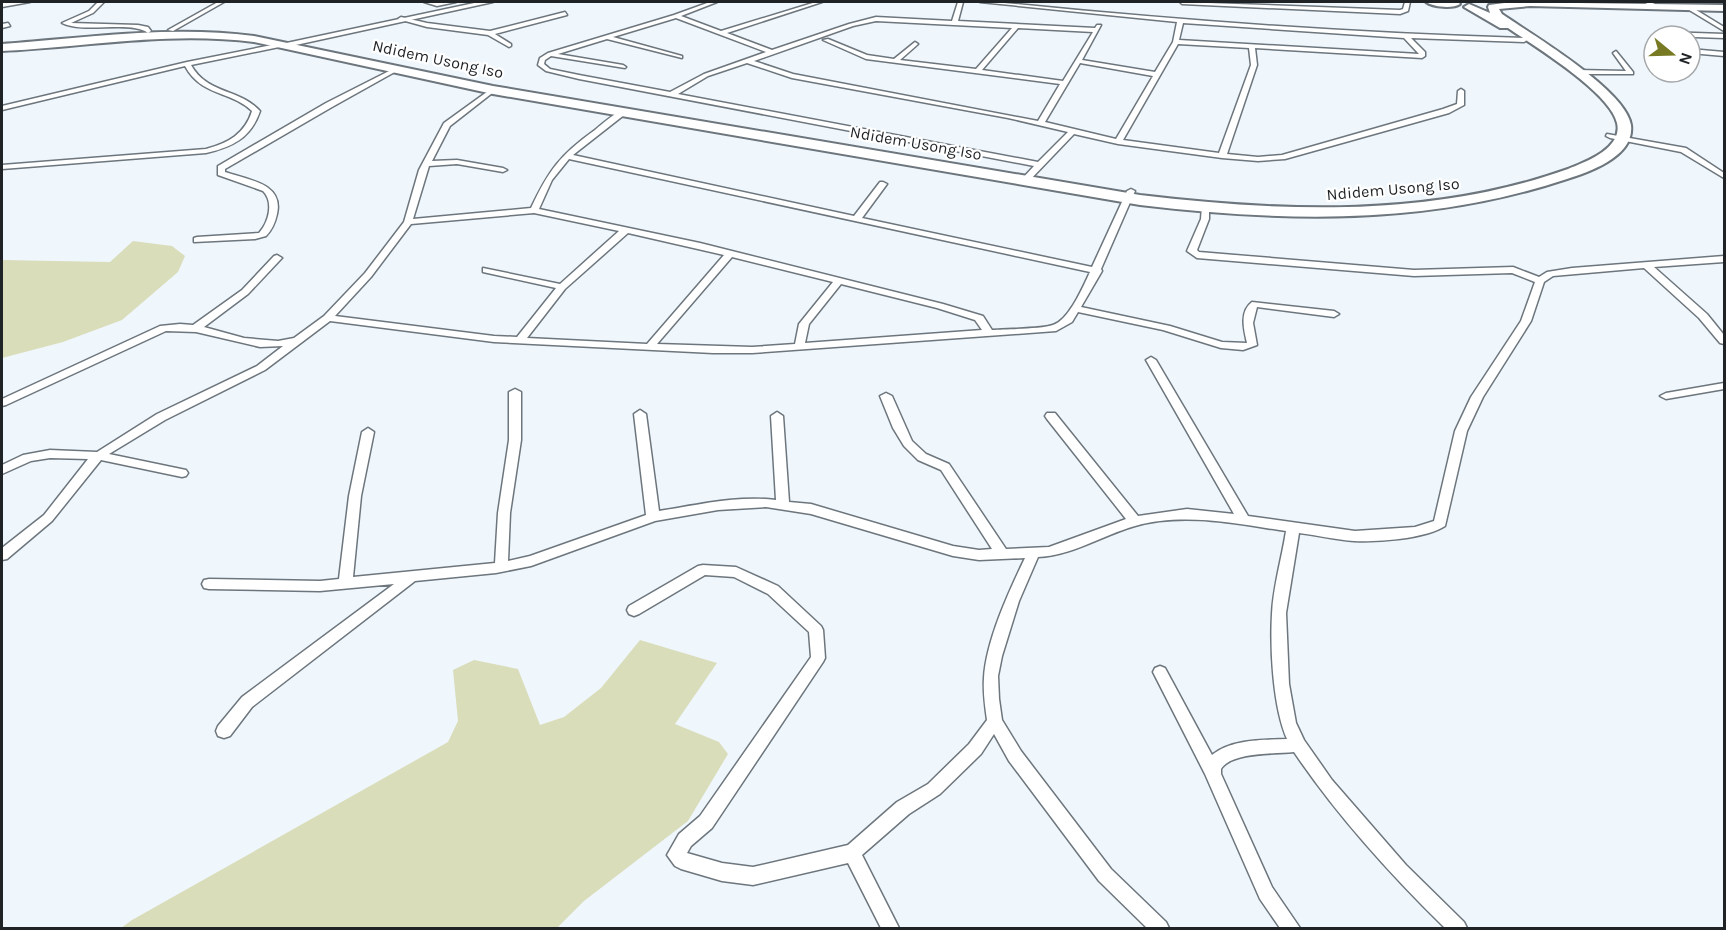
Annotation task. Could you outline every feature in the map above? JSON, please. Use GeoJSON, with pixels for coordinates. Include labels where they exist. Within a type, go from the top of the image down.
{"type":"FeatureCollection","features":[{"type":"Feature","properties":{"kind":"highway"},"geometry":{"type":"LineString","coordinates":[[1431,2],[1497,5],[1530,3],[1725,7]]}},
{"type":"Feature","properties":{"kind":"highway"},"geometry":{"type":"LineString","coordinates":[[1552,2],[1649,3],[1725,7]]}},
{"type":"Feature","properties":{"kind":"highway"},"geometry":{"type":"LineString","coordinates":[[1458,4],[1488,16],[1524,40],[1600,98],[1613,120],[1616,137]]}},
{"type":"Feature","properties":{"kind":"highway"},"geometry":{"type":"LineString","coordinates":[[1497,5],[1497,16],[1601,90],[1624,122],[1616,137]]}},
{"type":"Feature","properties":{"kind":"highway","name":"Ndidem Usong Iso"},"geometry":{"type":"LineString","coordinates":[[2,46],[171,30],[238,32],[298,41],[471,79],[588,101],[1032,173],[1129,194],[1185,202],[1310,205],[1460,202],[1513,185],[1577,159],[1616,137]]}},
{"type":"Feature","properties":{"kind":"highway","name":"Ndidem Usong Iso"},"geometry":{"type":"LineString","coordinates":[[2,46],[177,34],[237,36],[493,90],[621,112],[1032,173]]}},
{"type":"Feature","properties":{"kind":"highway","name":"Ndidem Usong Iso"},"geometry":{"type":"LineString","coordinates":[[1513,185],[1577,171],[1599,162],[1613,152],[1616,137]]}},
{"type":"Feature","properties":{"kind":"highway"},"geometry":{"type":"LineString","coordinates":[[1598,147],[1613,152]]}},
{"type":"Feature","properties":{"kind":"highway","name":"Ndidem Usong Iso"},"geometry":{"type":"LineString","coordinates":[[1185,202],[1206,208],[1316,213],[1408,203]]}},
{"type":"Feature","properties":{"kind":"street"},"geometry":{"type":"LineString","coordinates":[[2,5],[27,2]]}},
{"type":"Feature","properties":{"kind":"street"},"geometry":{"type":"LineString","coordinates":[[101,2],[91,12],[66,23],[72,26],[130,26],[146,28],[148,32]]}},
{"type":"Feature","properties":{"kind":"street"},"geometry":{"type":"LineString","coordinates":[[171,30],[220,2]]}},
{"type":"Feature","properties":{"kind":"street"},"geometry":{"type":"LineString","coordinates":[[427,2],[437,4],[453,2]]}},
{"type":"Feature","properties":{"kind":"street"},"geometry":{"type":"LineString","coordinates":[[2,108],[187,64],[489,2]]}},
{"type":"Feature","properties":{"kind":"street"},"geometry":{"type":"LineString","coordinates":[[714,2],[607,38],[550,54],[541,62],[541,65],[548,70],[850,130],[1032,173],[1072,132]]}},
{"type":"Feature","properties":{"kind":"street"},"geometry":{"type":"LineString","coordinates":[[721,33],[820,2]]}},
{"type":"Feature","properties":{"kind":"street"},"geometry":{"type":"LineString","coordinates":[[955,21],[961,2]]}},
{"type":"Feature","properties":{"kind":"street"},"geometry":{"type":"LineString","coordinates":[[983,2],[1047,5],[1106,14],[1180,21],[1524,40]]}},
{"type":"Feature","properties":{"kind":"street"},"geometry":{"type":"LineString","coordinates":[[1182,2],[1247,3],[1402,12],[1406,10],[1407,2]]}},
{"type":"Feature","properties":{"kind":"street"},"geometry":{"type":"LineString","coordinates":[[1693,8],[1725,24]]}},
{"type":"Feature","properties":{"kind":"street"},"geometry":{"type":"LineString","coordinates":[[1693,8],[1725,29]]}},
{"type":"Feature","properties":{"kind":"street"},"geometry":{"type":"LineString","coordinates":[[401,19],[490,33],[565,14]]}},
{"type":"Feature","properties":{"kind":"street"},"geometry":{"type":"LineString","coordinates":[[1040,123],[1106,14]]}},
{"type":"Feature","properties":{"kind":"street"},"geometry":{"type":"LineString","coordinates":[[676,15],[772,52]]}},
{"type":"Feature","properties":{"kind":"street"},"geometry":{"type":"LineString","coordinates":[[672,94],[700,78],[876,19],[955,21],[1096,30]]}},
{"type":"Feature","properties":{"kind":"street"},"geometry":{"type":"LineString","coordinates":[[1118,142],[1176,42],[1180,21]]}},
{"type":"Feature","properties":{"kind":"street"},"geometry":{"type":"LineString","coordinates":[[978,71],[1017,25]]}},
{"type":"Feature","properties":{"kind":"street"},"geometry":{"type":"LineString","coordinates":[[490,33],[509,45]]}},
{"type":"Feature","properties":{"kind":"street"},"geometry":{"type":"LineString","coordinates":[[1176,42],[1422,56],[1422,52],[1405,35]]}},
{"type":"Feature","properties":{"kind":"street"},"geometry":{"type":"LineString","coordinates":[[1702,35],[1725,36]]}},
{"type":"Feature","properties":{"kind":"street"},"geometry":{"type":"LineString","coordinates":[[607,38],[680,57]]}},
{"type":"Feature","properties":{"kind":"street"},"geometry":{"type":"LineString","coordinates":[[826,40],[856,54],[1065,83]]}},
{"type":"Feature","properties":{"kind":"street"},"geometry":{"type":"LineString","coordinates":[[896,60],[915,44]]}},
{"type":"Feature","properties":{"kind":"street"},"geometry":{"type":"LineString","coordinates":[[1222,156],[1254,65],[1252,47]]}},
{"type":"Feature","properties":{"kind":"street"},"geometry":{"type":"LineString","coordinates":[[1702,52],[1725,54]]}},
{"type":"Feature","properties":{"kind":"street"},"geometry":{"type":"LineString","coordinates":[[1577,72],[1631,73],[1616,53]]}},
{"type":"Feature","properties":{"kind":"street"},"geometry":{"type":"LineString","coordinates":[[1712,53],[1725,62]]}},
{"type":"Feature","properties":{"kind":"street"},"geometry":{"type":"LineString","coordinates":[[550,54],[623,68]]}},
{"type":"Feature","properties":{"kind":"street"},"geometry":{"type":"LineString","coordinates":[[748,61],[792,76],[1040,123],[1118,142],[1222,156],[1272,159],[1410,123],[1460,105],[1461,91]]}},
{"type":"Feature","properties":{"kind":"street"},"geometry":{"type":"LineString","coordinates":[[1078,61],[1156,74]]}},
{"type":"Feature","properties":{"kind":"street"},"geometry":{"type":"LineString","coordinates":[[2,167],[206,152],[234,142],[243,136],[250,128],[256,111],[250,104],[205,85],[198,80],[187,64]]}},
{"type":"Feature","properties":{"kind":"street"},"geometry":{"type":"LineString","coordinates":[[197,240],[254,236],[263,234],[267,230],[273,209],[272,195],[266,189],[221,173],[221,168],[329,105],[397,69]]}},
{"type":"Feature","properties":{"kind":"street"},"geometry":{"type":"LineString","coordinates":[[2,555],[48,518],[98,456],[161,417],[261,368],[328,318],[368,275],[408,222],[426,164],[447,125],[493,90]]}},
{"type":"Feature","properties":{"kind":"street"},"geometry":{"type":"LineString","coordinates":[[534,210],[549,179],[569,157],[621,112]]}},
{"type":"Feature","properties":{"kind":"street"},"geometry":{"type":"LineString","coordinates":[[1616,137],[1683,150],[1725,176]]}},
{"type":"Feature","properties":{"kind":"street"},"geometry":{"type":"LineString","coordinates":[[569,157],[1097,271]]}},
{"type":"Feature","properties":{"kind":"street"},"geometry":{"type":"LineString","coordinates":[[426,164],[457,162],[503,171]]}},
{"type":"Feature","properties":{"kind":"street"},"geometry":{"type":"LineString","coordinates":[[856,219],[883,184]]}},
{"type":"Feature","properties":{"kind":"street"},"geometry":{"type":"LineString","coordinates":[[328,318],[416,330],[520,340],[712,350],[799,347],[1056,328],[1068,320],[1097,271],[1129,194]]}},
{"type":"Feature","properties":{"kind":"street"},"geometry":{"type":"LineString","coordinates":[[1206,208],[1205,219],[1192,251],[1197,255],[1414,273],[1513,270],[1528,274],[1540,281]]}},
{"type":"Feature","properties":{"kind":"street"},"geometry":{"type":"LineString","coordinates":[[408,222],[534,210],[729,254],[973,315],[984,322],[989,333]]}},
{"type":"Feature","properties":{"kind":"street"},"geometry":{"type":"LineString","coordinates":[[520,340],[562,287],[626,230]]}},
{"type":"Feature","properties":{"kind":"street"},"geometry":{"type":"LineString","coordinates":[[650,346],[729,254]]}},
{"type":"Feature","properties":{"kind":"street"},"geometry":{"type":"LineString","coordinates":[[195,329],[245,292],[277,258]]}},
{"type":"Feature","properties":{"kind":"street"},"geometry":{"type":"LineString","coordinates":[[209,584],[320,586],[501,567],[531,561],[653,517],[718,506],[783,504],[861,523],[953,552],[1003,555],[1050,552],[1135,521],[1186,514],[1355,536],[1393,535],[1432,528],[1440,523],[1461,431],[1477,398],[1526,321],[1540,281],[1550,274],[1725,259]]}},
{"type":"Feature","properties":{"kind":"street"},"geometry":{"type":"LineString","coordinates":[[1646,266],[1703,316],[1724,339]]}},
{"type":"Feature","properties":{"kind":"street"},"geometry":{"type":"LineString","coordinates":[[486,270],[562,287]]}},
{"type":"Feature","properties":{"kind":"street"},"geometry":{"type":"LineString","coordinates":[[799,347],[804,324],[839,281]]}},
{"type":"Feature","properties":{"kind":"street"},"geometry":{"type":"LineString","coordinates":[[1074,308],[1239,347],[1252,345],[1248,323],[1251,307],[1255,304],[1334,314]]}},
{"type":"Feature","properties":{"kind":"street"},"geometry":{"type":"LineString","coordinates":[[2,403],[148,334],[172,327],[195,329],[232,340],[260,345],[282,345],[302,339]]}},
{"type":"Feature","properties":{"kind":"street"},"geometry":{"type":"LineString","coordinates":[[1151,360],[1244,520]]}},
{"type":"Feature","properties":{"kind":"street"},"geometry":{"type":"LineString","coordinates":[[1666,396],[1725,387]]}},
{"type":"Feature","properties":{"kind":"street"},"geometry":{"type":"LineString","coordinates":[[501,567],[504,513],[515,440],[515,392]]}},
{"type":"Feature","properties":{"kind":"street"},"geometry":{"type":"LineString","coordinates":[[886,396],[908,443],[919,456],[937,461],[945,467],[1003,555]]}},
{"type":"Feature","properties":{"kind":"street"},"geometry":{"type":"LineString","coordinates":[[640,414],[653,517]]}},
{"type":"Feature","properties":{"kind":"street"},"geometry":{"type":"LineString","coordinates":[[777,416],[783,504]]}},
{"type":"Feature","properties":{"kind":"street"},"geometry":{"type":"LineString","coordinates":[[1051,416],[1135,521]]}},
{"type":"Feature","properties":{"kind":"street"},"geometry":{"type":"LineString","coordinates":[[345,584],[355,496],[368,432]]}},
{"type":"Feature","properties":{"kind":"street"},"geometry":{"type":"LineString","coordinates":[[2,470],[30,457],[63,454],[98,456],[182,473]]}},
{"type":"Feature","properties":{"kind":"street"},"geometry":{"type":"LineString","coordinates":[[1293,528],[1279,613],[1284,707],[1298,745],[1326,785],[1385,854],[1458,928]]}},
{"type":"Feature","properties":{"kind":"street"},"geometry":{"type":"LineString","coordinates":[[1033,554],[1012,601],[995,656],[991,699],[995,721],[1015,756],[1105,874],[1160,928]]}},
{"type":"Feature","properties":{"kind":"street"},"geometry":{"type":"LineString","coordinates":[[634,610],[703,570],[736,572],[773,590],[816,630],[818,658],[706,822],[685,840],[676,855],[681,860],[722,872],[753,876],[852,853],[903,808],[934,789],[975,749],[995,721]]}},
{"type":"Feature","properties":{"kind":"street"},"geometry":{"type":"LineString","coordinates":[[224,731],[247,702],[269,684],[411,578]]}},
{"type":"Feature","properties":{"kind":"street"},"geometry":{"type":"LineString","coordinates":[[1160,672],[1213,774],[1266,893],[1291,928]]}},
{"type":"Feature","properties":{"kind":"street"},"geometry":{"type":"LineString","coordinates":[[1213,774],[1214,764],[1218,759],[1231,753],[1298,745]]}},
{"type":"Feature","properties":{"kind":"street"},"geometry":{"type":"LineString","coordinates":[[852,853],[890,928]]}},
{"type":"Feature","properties":{"kind":"green space"},"geometry":{"type":"Polygon","coordinates":[[[133,241],[172,246],[185,256],[178,272],[122,320],[63,342],[2,358],[2,260],[110,262],[133,241]]]}},
{"type":"Feature","properties":{"kind":"green space"},"geometry":{"type":"Polygon","coordinates":[[[640,640],[717,663],[675,724],[719,742],[728,754],[688,821],[584,901],[557,928],[121,928],[448,742],[458,721],[453,670],[474,660],[518,669],[540,725],[564,717],[601,688],[640,640]]]}}]}
